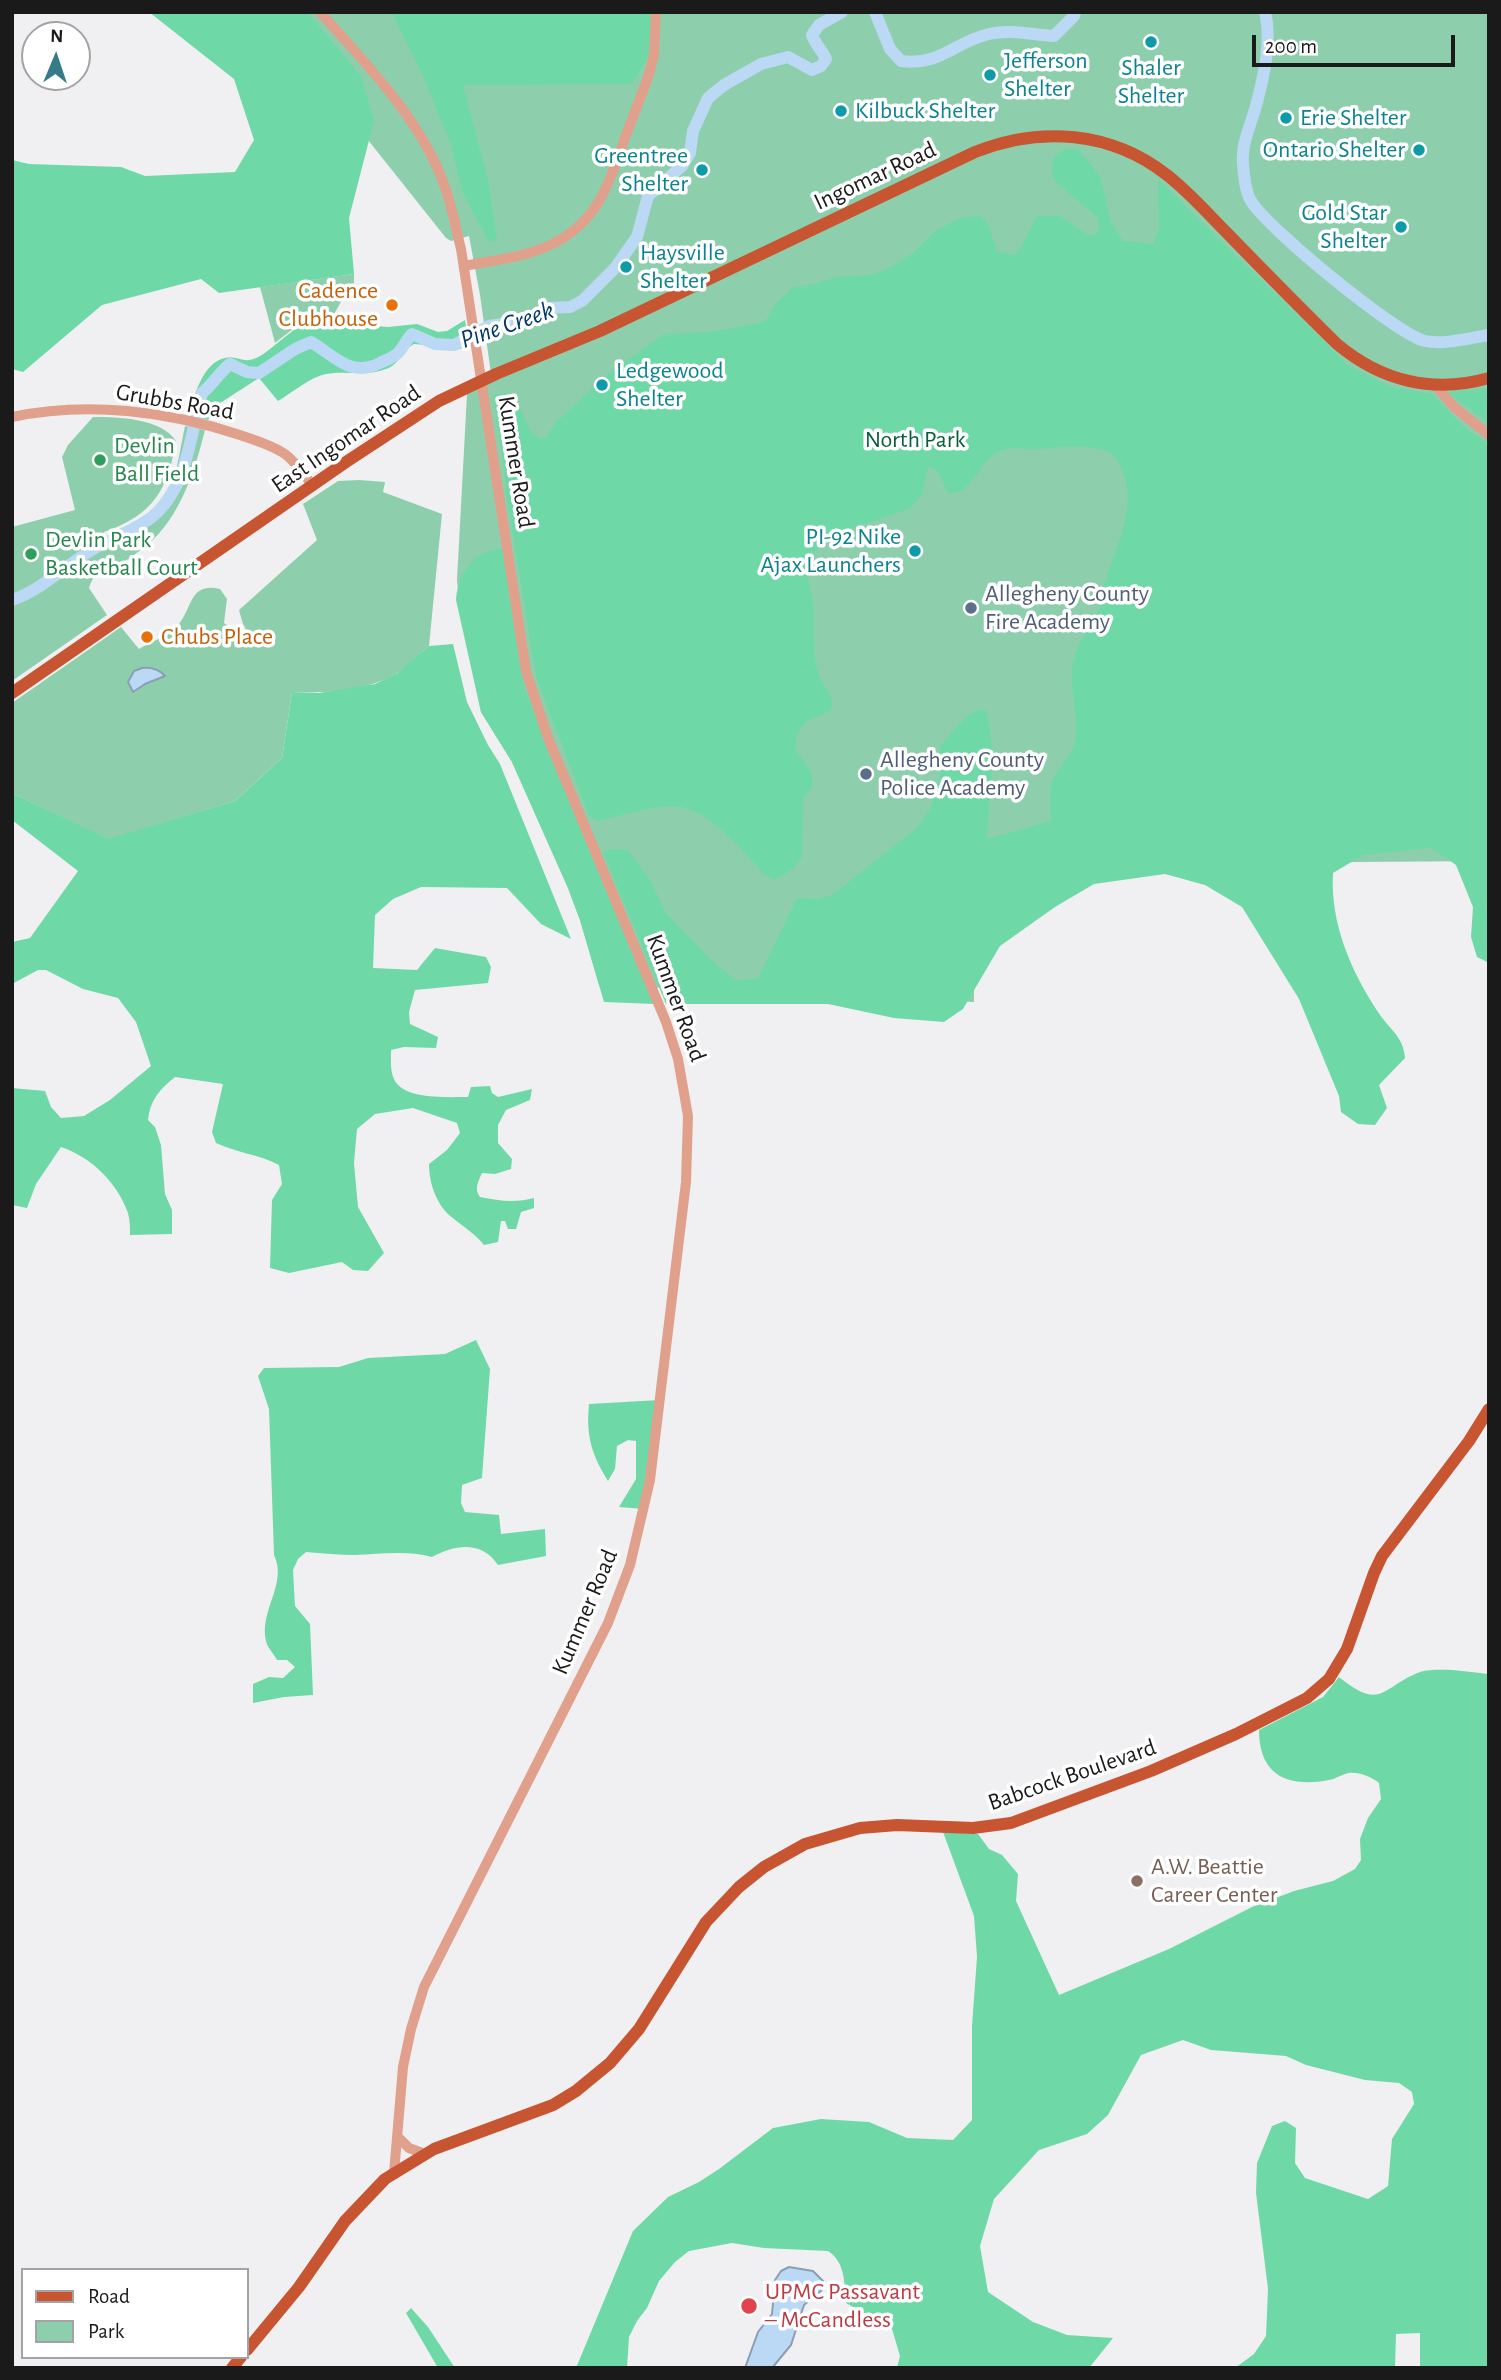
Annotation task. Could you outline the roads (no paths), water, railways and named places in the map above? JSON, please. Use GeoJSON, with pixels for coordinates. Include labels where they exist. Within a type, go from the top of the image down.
{"type":"FeatureCollection","features":[{"type":"Feature","properties":{"kind":"main road","name":"Ingomar Road"},"geometry":{"type":"LineString","coordinates":[[482,380],[600,331],[975,152],[1013,139],[1060,135],[1098,141],[1146,160],[1187,194],[1348,352],[1388,376],[1436,386]]}},
{"type":"Feature","properties":{"kind":"main road"},"geometry":{"type":"LineString","coordinates":[[1436,386],[1489,378]]}},
{"type":"Feature","properties":{"kind":"main road","name":"East Ingomar Road"},"geometry":{"type":"LineString","coordinates":[[12,694],[425,410],[482,380]]}},
{"type":"Feature","properties":{"kind":"main road","name":"Babcock Boulevard"},"geometry":{"type":"LineString","coordinates":[[248,2349],[299,2287],[353,2211],[394,2173],[425,2154],[541,2110],[564,2099],[589,2081],[631,2040],[696,1935],[716,1910],[754,1874],[794,1849],[833,1835],[870,1826],[973,1828],[1020,1820],[1212,1746],[1319,1690],[1334,1674],[1344,1656],[1382,1556],[1469,1441],[1489,1409]]}},
{"type":"Feature","properties":{"kind":"street","name":"Kummer Road"},"geometry":{"type":"LineString","coordinates":[[320,12],[387,88],[424,144],[444,186],[464,266],[529,682],[548,738],[674,1044],[687,1107],[688,1158],[652,1464],[643,1516],[630,1565],[608,1623],[589,1662],[424,1987],[406,2052],[394,2173]]}},
{"type":"Feature","properties":{"kind":"street"},"geometry":{"type":"LineString","coordinates":[[464,266],[528,253],[557,242],[589,215],[602,198],[614,173],[649,74],[654,55],[656,12]]}},
{"type":"Feature","properties":{"kind":"street"},"geometry":{"type":"LineString","coordinates":[[1436,386],[1454,407],[1489,435]]}},
{"type":"Feature","properties":{"kind":"street","name":"Grubbs Road"},"geometry":{"type":"LineString","coordinates":[[12,417],[52,411],[94,410],[137,412],[206,425],[276,449],[295,463],[313,486]]}},
{"type":"Feature","properties":{"kind":"street"},"geometry":{"type":"LineString","coordinates":[[398,2137],[409,2148],[425,2154]]}},
{"type":"Feature","properties":{"kind":"water"},"geometry":{"type":"Polygon","coordinates":[[[142,668],[155,669],[165,676],[133,692],[128,682],[134,671],[142,668]]]}},
{"type":"Feature","properties":{"kind":"water"},"geometry":{"type":"Polygon","coordinates":[[[789,2267],[813,2271],[823,2281],[822,2290],[804,2305],[791,2345],[772,2368],[745,2368],[758,2332],[772,2314],[775,2280],[781,2271],[789,2267]]]}},
{"type":"Feature","properties":{"kind":"waterway","name":"Pine Creek"},"geometry":{"type":"LineString","coordinates":[[12,600],[43,584],[97,547],[145,522],[164,505],[186,460],[202,393],[230,364],[247,372],[259,373],[295,349],[311,342],[351,367],[369,367],[397,354],[412,334],[435,344],[454,345],[489,326],[525,321],[549,308],[570,307],[582,301],[615,268],[637,237],[648,196],[682,166],[690,153],[693,131],[708,98],[724,85],[761,64],[788,57],[812,70],[821,66],[826,59],[812,35],[819,25],[842,12]]}},
{"type":"Feature","properties":{"kind":"waterway","name":"Pine Creek"},"geometry":{"type":"LineString","coordinates":[[875,12],[890,49],[901,61],[915,62],[937,57],[989,34],[1013,32],[1054,36],[1075,12]]}},
{"type":"Feature","properties":{"kind":"waterway","name":"Pine Creek"},"geometry":{"type":"LineString","coordinates":[[1265,12],[1268,34],[1264,69],[1243,156],[1245,183],[1251,201],[1305,255],[1362,301],[1410,334],[1425,341],[1441,342],[1489,335]]}},
{"type":"Feature","properties":{"kind":"place","name":"Shaler Shelter"},"geometry":{"type":"Point","coordinates":[1151,42]}},
{"type":"Feature","properties":{"kind":"place","name":"Jefferson Shelter"},"geometry":{"type":"Point","coordinates":[990,75]}},
{"type":"Feature","properties":{"kind":"place","name":"Kilbuck Shelter"},"geometry":{"type":"Point","coordinates":[841,111]}},
{"type":"Feature","properties":{"kind":"place","name":"Erie Shelter"},"geometry":{"type":"Point","coordinates":[1286,118]}},
{"type":"Feature","properties":{"kind":"place","name":"Ontario Shelter"},"geometry":{"type":"Point","coordinates":[1419,150]}},
{"type":"Feature","properties":{"kind":"place","name":"Greentree Shelter"},"geometry":{"type":"Point","coordinates":[702,170]}},
{"type":"Feature","properties":{"kind":"place","name":"Gold Star Shelter"},"geometry":{"type":"Point","coordinates":[1401,227]}},
{"type":"Feature","properties":{"kind":"place","name":"Haysville Shelter"},"geometry":{"type":"Point","coordinates":[626,267]}},
{"type":"Feature","properties":{"kind":"place","name":"Cadence Clubhouse"},"geometry":{"type":"Point","coordinates":[392,305]}},
{"type":"Feature","properties":{"kind":"place","name":"Ledgewood Shelter"},"geometry":{"type":"Point","coordinates":[602,385]}},
{"type":"Feature","properties":{"kind":"place","name":"Devlin Ball Field"},"geometry":{"type":"Point","coordinates":[100,460]}},
{"type":"Feature","properties":{"kind":"place","name":"PI-92 Nike Ajax Launchers"},"geometry":{"type":"Point","coordinates":[915,551]}},
{"type":"Feature","properties":{"kind":"place","name":"Devlin Park Basketball Court"},"geometry":{"type":"Point","coordinates":[31,554]}},
{"type":"Feature","properties":{"kind":"place","name":"Allegheny County Fire Academy"},"geometry":{"type":"Point","coordinates":[971,608]}},
{"type":"Feature","properties":{"kind":"place","name":"Chubs Place"},"geometry":{"type":"Point","coordinates":[147,637]}},
{"type":"Feature","properties":{"kind":"place","name":"Allegheny County Police Academy"},"geometry":{"type":"Point","coordinates":[866,774]}},
{"type":"Feature","properties":{"kind":"place","name":"A.W. Beattie Career Center"},"geometry":{"type":"Point","coordinates":[1137,1881]}},
{"type":"Feature","properties":{"kind":"place","name":"UPMC Passavant – McCandless"},"geometry":{"type":"Point","coordinates":[749,2306]}},
{"type":"Feature","properties":{"kind":"park label","name":"North Park"},"geometry":{"type":"Point","coordinates":[915,440]}}]}
